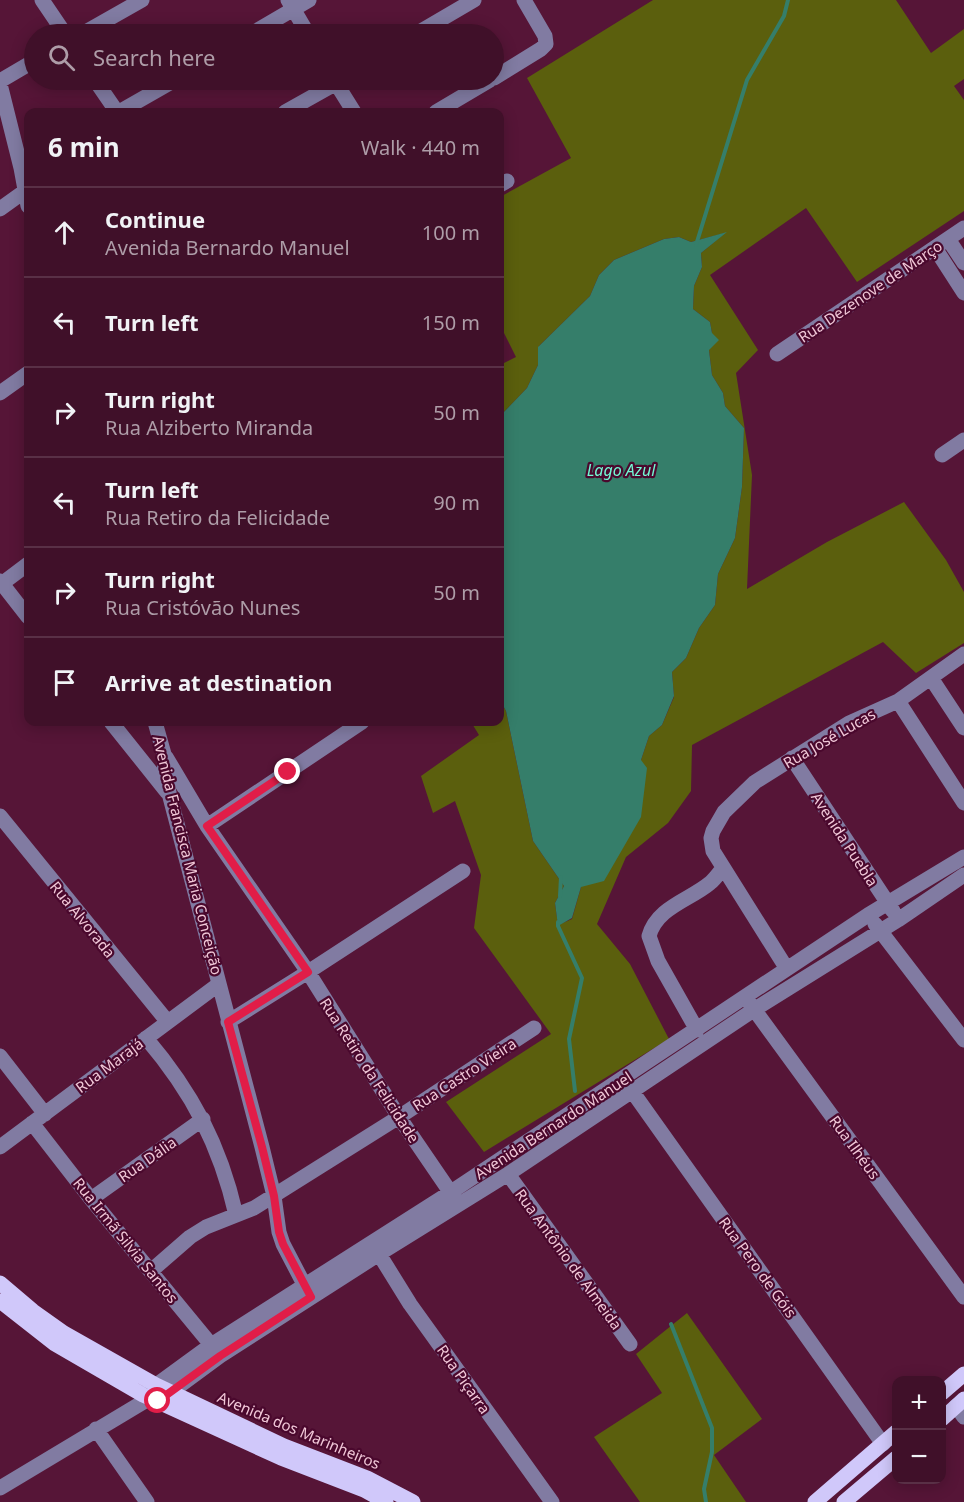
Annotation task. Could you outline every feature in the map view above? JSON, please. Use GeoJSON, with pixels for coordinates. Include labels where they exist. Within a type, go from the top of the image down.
{"type":"FeatureCollection","features":[{"type":"Feature","properties":{"kind":"main road"},"geometry":{"type":"LineString","coordinates":[[0,1283],[64,1334],[152,1395]]}},
{"type":"Feature","properties":{"kind":"main road"},"geometry":{"type":"LineString","coordinates":[[0,1301],[55,1344],[152,1395]]}},
{"type":"Feature","properties":{"kind":"main road"},"geometry":{"type":"LineString","coordinates":[[946,1390],[964,1374]]}},
{"type":"Feature","properties":{"kind":"main road","name":"Avenida dos Marinheiros"},"geometry":{"type":"LineString","coordinates":[[152,1395],[171,1392],[284,1446],[367,1478],[413,1502]]}},
{"type":"Feature","properties":{"kind":"main road","name":"Avenida dos Marinheiros"},"geometry":{"type":"LineString","coordinates":[[152,1395],[281,1458],[364,1490],[386,1502]]}},
{"type":"Feature","properties":{"kind":"main road"},"geometry":{"type":"LineString","coordinates":[[946,1416],[961,1407]]}},
{"type":"Feature","properties":{"kind":"main road"},"geometry":{"type":"LineString","coordinates":[[815,1502],[892,1436]]}},
{"type":"Feature","properties":{"kind":"main road"},"geometry":{"type":"LineString","coordinates":[[844,1502],[892,1462]]}},
{"type":"Feature","properties":{"kind":"street"},"geometry":{"type":"LineString","coordinates":[[42,0],[58,24]]}},
{"type":"Feature","properties":{"kind":"street"},"geometry":{"type":"LineString","coordinates":[[100,24],[142,0]]}},
{"type":"Feature","properties":{"kind":"street"},"geometry":{"type":"LineString","coordinates":[[265,24],[291,5],[309,0]]}},
{"type":"Feature","properties":{"kind":"street"},"geometry":{"type":"LineString","coordinates":[[433,24],[474,0]]}},
{"type":"Feature","properties":{"kind":"street"},"geometry":{"type":"LineString","coordinates":[[504,72],[544,47],[546,41],[524,0]]}},
{"type":"Feature","properties":{"kind":"street"},"geometry":{"type":"LineString","coordinates":[[291,5],[302,24]]}},
{"type":"Feature","properties":{"kind":"street"},"geometry":{"type":"LineString","coordinates":[[24,68],[0,83],[24,163]]}},
{"type":"Feature","properties":{"kind":"street"},"geometry":{"type":"LineString","coordinates":[[102,90],[115,108]]}},
{"type":"Feature","properties":{"kind":"street"},"geometry":{"type":"LineString","coordinates":[[125,108],[157,90]]}},
{"type":"Feature","properties":{"kind":"street"},"geometry":{"type":"LineString","coordinates":[[292,108],[322,90]]}},
{"type":"Feature","properties":{"kind":"street"},"geometry":{"type":"LineString","coordinates":[[342,90],[352,108]]}},
{"type":"Feature","properties":{"kind":"street"},"geometry":{"type":"LineString","coordinates":[[443,108],[473,90]]}},
{"type":"Feature","properties":{"kind":"street"},"geometry":{"type":"LineString","coordinates":[[0,209],[24,199]]}},
{"type":"Feature","properties":{"kind":"street","name":"Rua Dezenove de Março"},"geometry":{"type":"LineString","coordinates":[[777,354],[964,228]]}},
{"type":"Feature","properties":{"kind":"street"},"geometry":{"type":"LineString","coordinates":[[948,239],[964,263]]}},
{"type":"Feature","properties":{"kind":"street"},"geometry":{"type":"LineString","coordinates":[[934,248],[964,292]]}},
{"type":"Feature","properties":{"kind":"street"},"geometry":{"type":"LineString","coordinates":[[0,393],[24,376]]}},
{"type":"Feature","properties":{"kind":"street"},"geometry":{"type":"LineString","coordinates":[[942,455],[964,440]]}},
{"type":"Feature","properties":{"kind":"street"},"geometry":{"type":"LineString","coordinates":[[24,567],[1,583],[24,612]]}},
{"type":"Feature","properties":{"kind":"street","name":"Rua José Lucas"},"geometry":{"type":"LineString","coordinates":[[723,868],[712,850],[713,831],[724,812],[755,782],[849,723],[897,701],[964,654]]}},
{"type":"Feature","properties":{"kind":"street"},"geometry":{"type":"LineString","coordinates":[[931,678],[964,728]]}},
{"type":"Feature","properties":{"kind":"street"},"geometry":{"type":"LineString","coordinates":[[897,701],[964,803]]}},
{"type":"Feature","properties":{"kind":"street"},"geometry":{"type":"LineString","coordinates":[[114,726],[171,797]]}},
{"type":"Feature","properties":{"kind":"street","name":"Avenida Francisca Maria Conceição"},"geometry":{"type":"LineString","coordinates":[[156,726],[164,754],[165,776],[274,1196],[279,1232],[308,1291]]}},
{"type":"Feature","properties":{"kind":"street"},"geometry":{"type":"LineString","coordinates":[[207,826],[356,726]]}},
{"type":"Feature","properties":{"kind":"street","name":"Rua Retiro da Felicidade"},"geometry":{"type":"LineString","coordinates":[[164,754],[207,826],[308,972],[399,1117],[455,1198]]}},
{"type":"Feature","properties":{"kind":"street","name":"Avenida Puebla"},"geometry":{"type":"LineString","coordinates":[[792,758],[898,920]]}},
{"type":"Feature","properties":{"kind":"street","name":"Rua Alvorada"},"geometry":{"type":"LineString","coordinates":[[0,816],[167,1021]]}},
{"type":"Feature","properties":{"kind":"street","name":"Avenida Bernardo Manuel"},"geometry":{"type":"LineString","coordinates":[[0,1488],[152,1395],[215,1351],[455,1198],[508,1174],[632,1091],[750,1004],[787,969],[868,915],[964,857]]}},
{"type":"Feature","properties":{"kind":"street"},"geometry":{"type":"LineString","coordinates":[[697,1030],[658,961],[649,936],[654,925],[666,912],[710,883],[723,868],[787,969]]}},
{"type":"Feature","properties":{"kind":"street"},"geometry":{"type":"LineString","coordinates":[[228,1022],[463,871]]}},
{"type":"Feature","properties":{"kind":"street","name":"Avenida Bernardo Manuel"},"geometry":{"type":"LineString","coordinates":[[308,1291],[379,1254],[455,1198],[697,1030],[750,1004],[881,931],[964,875]]}},
{"type":"Feature","properties":{"kind":"street"},"geometry":{"type":"LineString","coordinates":[[868,915],[964,1040]]}},
{"type":"Feature","properties":{"kind":"street","name":"Rua Marajá"},"geometry":{"type":"LineString","coordinates":[[0,1147],[219,984]]}},
{"type":"Feature","properties":{"kind":"street","name":"Rua Ilhéus"},"geometry":{"type":"LineString","coordinates":[[750,1004],[964,1297]]}},
{"type":"Feature","properties":{"kind":"street","name":"Rua Castro Vieira"},"geometry":{"type":"LineString","coordinates":[[151,1271],[190,1237],[206,1227],[254,1208],[274,1196],[534,1028]]}},
{"type":"Feature","properties":{"kind":"street"},"geometry":{"type":"LineString","coordinates":[[146,1038],[176,1075],[203,1119],[228,1181],[236,1215]]}},
{"type":"Feature","properties":{"kind":"street"},"geometry":{"type":"LineString","coordinates":[[0,1056],[45,1114]]}},
{"type":"Feature","properties":{"kind":"street","name":"Rua Pero de Góis"},"geometry":{"type":"LineString","coordinates":[[632,1091],[883,1444]]}},
{"type":"Feature","properties":{"kind":"street","name":"Rua Dália"},"geometry":{"type":"LineString","coordinates":[[91,1199],[203,1119]]}},
{"type":"Feature","properties":{"kind":"street","name":"Rua Irmã Silvia Santos"},"geometry":{"type":"LineString","coordinates":[[32,1123],[215,1351]]}},
{"type":"Feature","properties":{"kind":"street","name":"Rua Antônio de Almeida"},"geometry":{"type":"LineString","coordinates":[[508,1174],[630,1344]]}},
{"type":"Feature","properties":{"kind":"street","name":"Rua Piçarra"},"geometry":{"type":"LineString","coordinates":[[379,1254],[410,1304],[552,1502]]}},
{"type":"Feature","properties":{"kind":"street","name":"Avenida Bernardo Manuel"},"geometry":{"type":"LineString","coordinates":[[171,1392],[215,1351]]}},
{"type":"Feature","properties":{"kind":"street"},"geometry":{"type":"LineString","coordinates":[[96,1429],[147,1502]]}},
{"type":"Feature","properties":{"kind":"shaded area"},"geometry":{"type":"Polygon","coordinates":[[[653,0],[896,0],[931,53],[964,29],[964,79],[954,86],[964,100],[964,211],[857,282],[806,208],[710,275],[758,350],[736,373],[752,475],[747,589],[827,542],[904,502],[946,560],[964,592],[964,643],[916,673],[883,642],[692,745],[691,791],[668,823],[626,857],[597,924],[630,964],[669,1039],[484,1152],[446,1102],[551,1034],[474,928],[481,875],[455,801],[433,813],[421,776],[479,735],[473,726],[504,726],[504,707],[533,841],[564,886],[555,903],[558,925],[572,919],[581,887],[641,760],[649,736],[662,725],[674,697],[672,672],[686,658],[699,628],[715,605],[718,574],[735,538],[742,487],[744,428],[725,406],[723,393],[712,375],[709,350],[712,333],[710,322],[693,309],[694,286],[702,267],[701,253],[725,233],[691,242],[679,237],[664,239],[614,260],[599,275],[590,296],[539,346],[538,365],[527,388],[504,412],[504,363],[516,357],[504,333],[504,195],[571,158],[527,78],[653,0]]]}},
{"type":"Feature","properties":{"kind":"shaded area"},"geometry":{"type":"Polygon","coordinates":[[[687,1313],[762,1419],[714,1455],[746,1502],[640,1502],[594,1437],[662,1393],[636,1354],[687,1313]]]}},
{"type":"Feature","properties":{"kind":"water","name":"Lago Azul"},"geometry":{"type":"Polygon","coordinates":[[[727,232],[701,253],[702,267],[694,286],[693,309],[710,322],[712,333],[719,340],[709,350],[712,375],[723,393],[725,406],[744,428],[742,487],[735,538],[718,574],[715,605],[699,628],[686,658],[672,672],[674,696],[662,725],[649,736],[641,760],[647,768],[641,817],[604,881],[581,887],[572,918],[558,926],[555,903],[564,886],[533,841],[504,707],[504,412],[527,388],[538,365],[538,347],[590,296],[599,275],[614,260],[664,239],[679,237],[691,242],[727,232]]]}},
{"type":"Feature","properties":{"kind":"waterway"},"geometry":{"type":"LineString","coordinates":[[696,245],[747,80],[784,16],[788,0]]}},
{"type":"Feature","properties":{"kind":"waterway"},"geometry":{"type":"LineString","coordinates":[[560,896],[561,877]]}},
{"type":"Feature","properties":{"kind":"waterway"},"geometry":{"type":"LineString","coordinates":[[558,922],[582,978],[569,1039],[575,1091]]}},
{"type":"Feature","properties":{"kind":"waterway"},"geometry":{"type":"LineString","coordinates":[[671,1324],[712,1428],[712,1452],[704,1489],[706,1502]]}},
{"type":"Feature","properties":{"kind":"route"},"geometry":{"type":"LineString","coordinates":[[158,1401],[220,1356],[311,1297],[279,1232],[274,1196],[228,1022],[308,972],[207,826],[288,772]]}}]}
